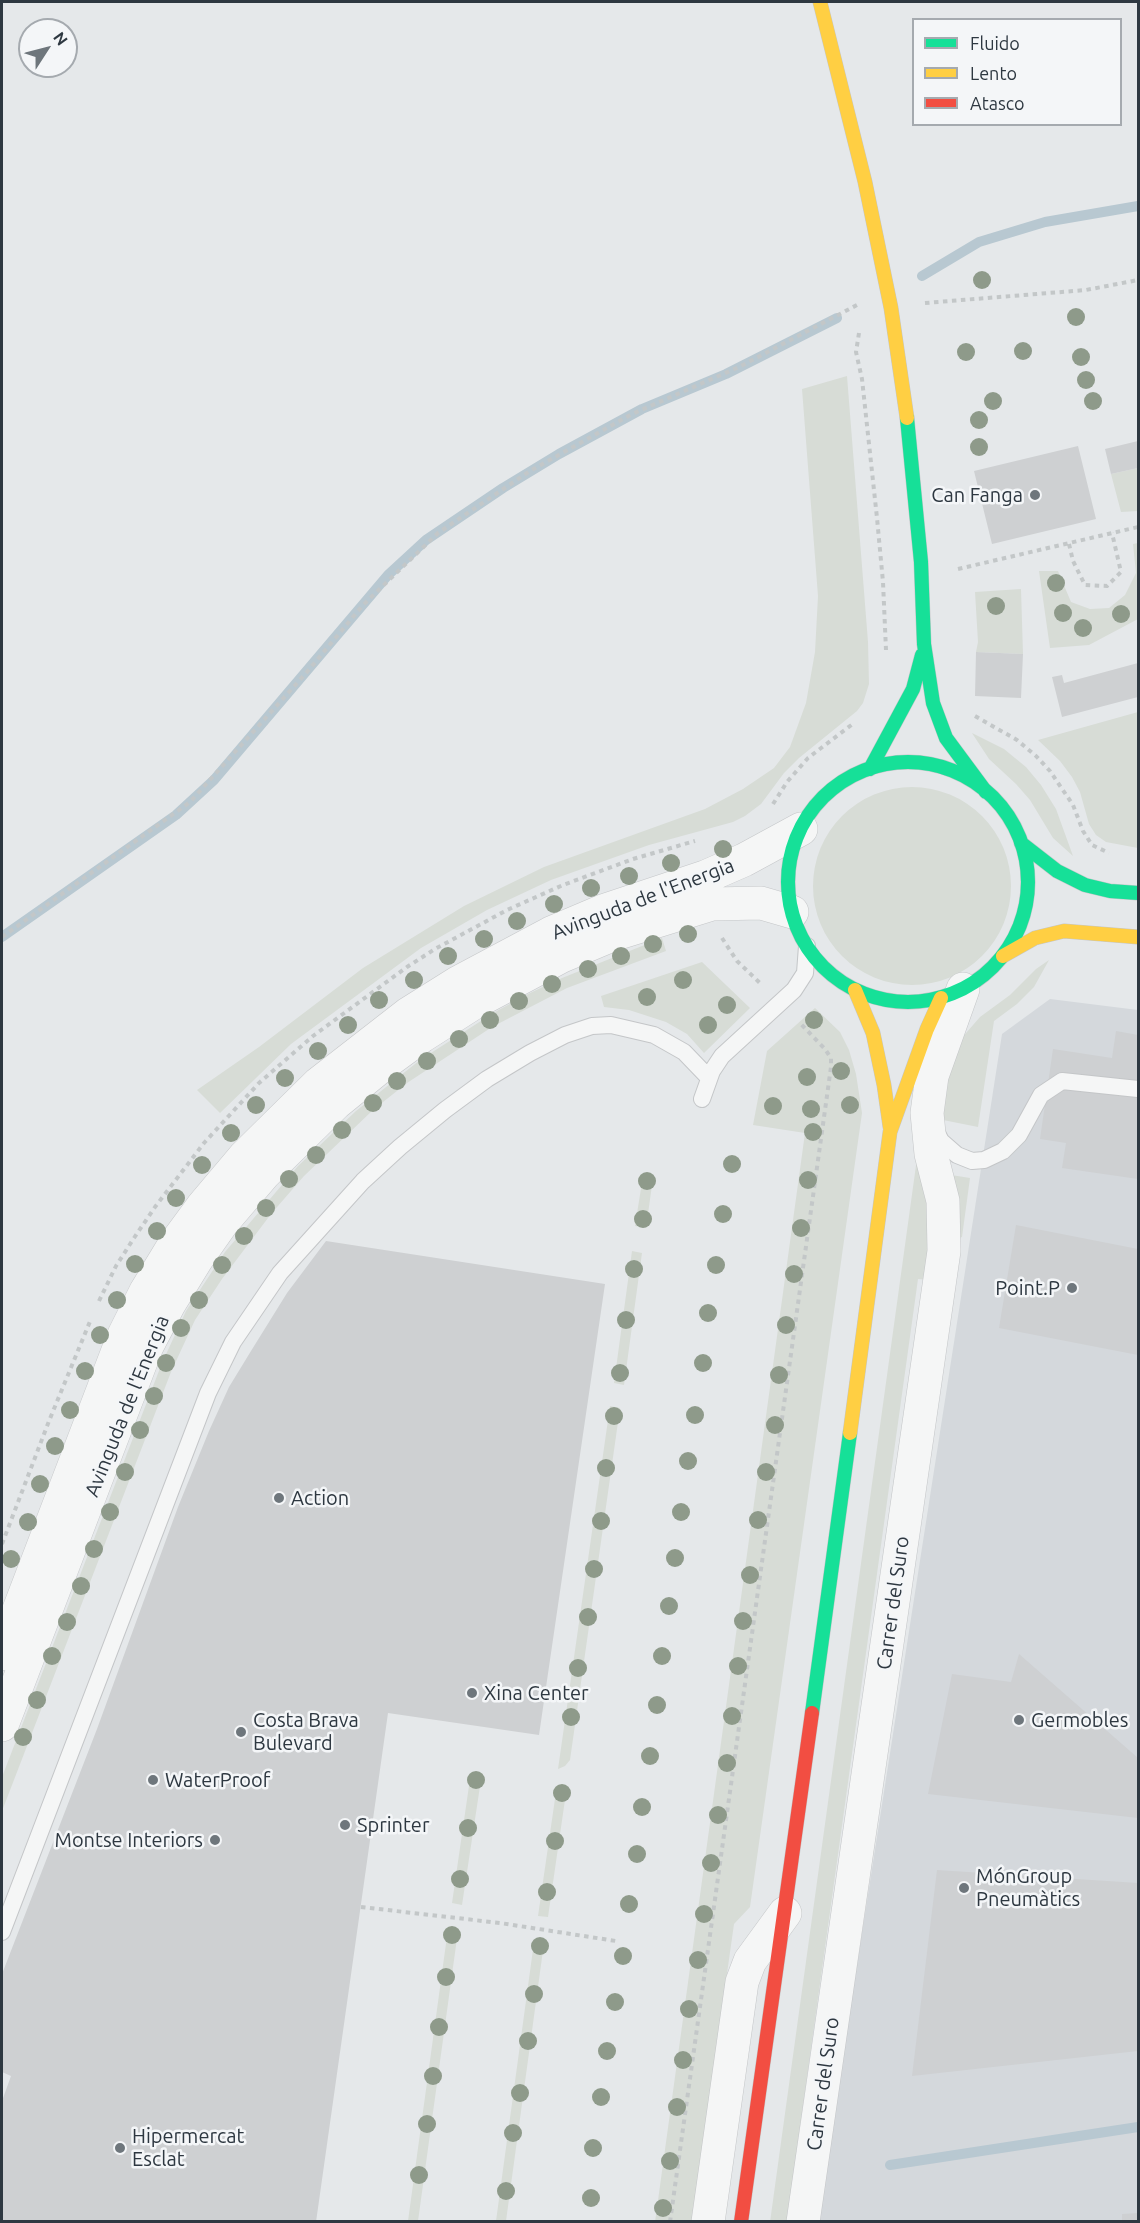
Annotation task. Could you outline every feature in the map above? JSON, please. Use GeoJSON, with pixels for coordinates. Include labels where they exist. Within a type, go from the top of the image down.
{"type":"FeatureCollection","features":[{"type":"Feature","properties":{"kind":"main road"},"geometry":{"type":"LineString","coordinates":[[820,2],[865,182],[891,308],[906,402],[921,562],[924,644],[933,703],[946,738],[986,792],[1007,815],[1021,843],[1027,877],[1024,910],[1012,942],[1003,956],[985,975],[952,993],[919,1002],[897,1002],[875,998],[855,990],[833,976],[814,957],[801,936],[789,898],[789,870],[793,849],[808,815],[829,792],[848,778],[894,763],[931,765],[961,775],[986,792]]}},
{"type":"Feature","properties":{"kind":"main road"},"geometry":{"type":"LineString","coordinates":[[870,769],[914,689],[924,644]]}},
{"type":"Feature","properties":{"kind":"main road"},"geometry":{"type":"LineString","coordinates":[[1021,843],[1057,871],[1085,885],[1138,894]]}},
{"type":"Feature","properties":{"kind":"main road"},"geometry":{"type":"LineString","coordinates":[[1003,956],[1035,938],[1064,931],[1138,937]]}},
{"type":"Feature","properties":{"kind":"main road"},"geometry":{"type":"LineString","coordinates":[[855,990],[873,1033],[884,1084],[890,1132]]}},
{"type":"Feature","properties":{"kind":"main road"},"geometry":{"type":"LineString","coordinates":[[741,2222],[890,1132],[927,1029],[952,993]]}},
{"type":"Feature","properties":{"kind":"street","name":"Avinguda de l'Energia"},"geometry":{"type":"LineString","coordinates":[[2,1654],[124,1335],[174,1245],[202,1207],[245,1156],[318,1084],[388,1028],[459,982],[551,933],[603,911],[705,877],[744,860],[801,829]]}},
{"type":"Feature","properties":{"kind":"street","name":"Avinguda de l'Energia"},"geometry":{"type":"LineString","coordinates":[[2,1725],[147,1346],[196,1260],[222,1223],[264,1174],[336,1103],[385,1063],[472,1004],[562,956],[612,935],[680,912],[712,904],[761,903],[792,912]]}},
{"type":"Feature","properties":{"kind":"street","name":"Carrer del Suro"},"geometry":{"type":"LineString","coordinates":[[803,2222],[944,1251],[943,1201],[931,1155],[927,1113],[932,1076],[952,993]]}},
{"type":"Feature","properties":{"kind":"street"},"geometry":{"type":"LineString","coordinates":[[708,2222],[742,1982],[750,1961],[785,1913]]}},
{"type":"Feature","properties":{"kind":"lane"},"geometry":{"type":"LineString","coordinates":[[702,1099],[709,1078],[722,1056],[794,990],[805,973],[807,946]]}},
{"type":"Feature","properties":{"kind":"lane"},"geometry":{"type":"LineString","coordinates":[[2,1932],[208,1393],[233,1342],[280,1273],[363,1181],[400,1147],[487,1079],[565,1035],[592,1026],[611,1025],[654,1035],[684,1052],[709,1078]]}},
{"type":"Feature","properties":{"kind":"lane"},"geometry":{"type":"LineString","coordinates":[[927,1113],[941,1141],[957,1155],[972,1161],[984,1160],[1004,1151],[1019,1135],[1041,1095],[1062,1081],[1138,1089]]}},
{"type":"Feature","properties":{"kind":"path"},"geometry":{"type":"LineString","coordinates":[[891,308],[1086,291],[1138,280]]}},
{"type":"Feature","properties":{"kind":"path"},"geometry":{"type":"LineString","coordinates":[[2,937],[190,802],[363,605],[438,532],[530,471],[632,414],[740,367],[886,290]]}},
{"type":"Feature","properties":{"kind":"path"},"geometry":{"type":"LineString","coordinates":[[958,569],[1138,527]]}},
{"type":"Feature","properties":{"kind":"path"},"geometry":{"type":"LineString","coordinates":[[1069,544],[1073,561],[1085,585],[1107,586],[1120,572],[1112,533]]}},
{"type":"Feature","properties":{"kind":"path"},"geometry":{"type":"LineString","coordinates":[[978,718],[1017,740],[1036,756],[1050,771],[1073,804],[1083,831],[1092,845],[1118,856]]}},
{"type":"Feature","properties":{"kind":"path"},"geometry":{"type":"LineString","coordinates":[[670,2222],[831,1067],[831,1058],[825,1049],[781,1003]]}},
{"type":"Feature","properties":{"kind":"path"},"geometry":{"type":"LineString","coordinates":[[361,1907],[500,1923],[616,1941]]}},
{"type":"Feature","properties":{"kind":"shaded area"},"geometry":{"type":"Polygon","coordinates":[[[847,376],[868,642],[869,684],[863,703],[857,711],[799,758],[784,773],[761,804],[745,816],[733,822],[649,845],[551,880],[487,910],[421,948],[291,1044],[220,1113],[197,1090],[259,1047],[363,968],[464,906],[544,867],[705,809],[743,789],[774,768],[790,747],[806,703],[815,652],[818,596],[802,389],[847,376]]]}},
{"type":"Feature","properties":{"kind":"shaded area"},"geometry":{"type":"Polygon","coordinates":[[[1138,468],[1138,511],[1121,512],[1111,474],[1138,468]]]}},
{"type":"Feature","properties":{"kind":"shaded area"},"geometry":{"type":"Polygon","coordinates":[[[1138,543],[1138,619],[1089,645],[1050,648],[1039,571],[1058,571],[1071,602],[1090,609],[1109,608],[1125,595],[1136,573],[1133,544],[1138,543]]]}},
{"type":"Feature","properties":{"kind":"shaded area"},"geometry":{"type":"Polygon","coordinates":[[[1021,589],[1023,654],[976,652],[978,642],[975,592],[1021,589]]]}},
{"type":"Feature","properties":{"kind":"shaded area"},"geometry":{"type":"Polygon","coordinates":[[[1138,712],[1138,848],[1106,842],[1096,835],[1089,824],[1080,792],[1072,777],[1060,761],[1038,740],[1138,712]]]}},
{"type":"Feature","properties":{"kind":"shaded area"},"geometry":{"type":"Polygon","coordinates":[[[972,733],[1004,749],[1026,767],[1041,785],[1056,809],[1073,856],[1053,838],[1030,800],[989,759],[972,733]]]}},
{"type":"Feature","properties":{"kind":"shaded area"},"geometry":{"type":"Polygon","coordinates":[[[902,787],[922,787],[959,798],[989,823],[1004,848],[1011,876],[1007,915],[1000,933],[975,963],[959,974],[941,981],[922,985],[902,985],[865,974],[835,949],[824,933],[817,915],[813,896],[813,876],[824,839],[849,809],[865,798],[883,791],[902,787]]]}},
{"type":"Feature","properties":{"kind":"shaded area"},"geometry":{"type":"Polygon","coordinates":[[[662,938],[666,951],[567,988],[492,1027],[407,1083],[373,1110],[304,1176],[271,1214],[222,1279],[195,1320],[171,1372],[2,1811],[2,1777],[162,1363],[186,1311],[225,1252],[298,1166],[356,1111],[420,1060],[495,1012],[530,993],[662,938]]]}},
{"type":"Feature","properties":{"kind":"shaded area"},"geometry":{"type":"Polygon","coordinates":[[[1049,960],[1034,987],[1017,1004],[994,1021],[978,1127],[943,1120],[942,1102],[953,1048],[980,1017],[1010,995],[1036,969],[1049,960]]]}},
{"type":"Feature","properties":{"kind":"shaded area"},"geometry":{"type":"Polygon","coordinates":[[[702,962],[750,1008],[704,1053],[687,1034],[666,1022],[629,1010],[604,1007],[601,996],[702,962]]]}},
{"type":"Feature","properties":{"kind":"shaded area"},"geometry":{"type":"Polygon","coordinates":[[[1050,999],[1138,1010],[1138,2221],[817,2222],[1002,1034],[1050,999]]]}},
{"type":"Feature","properties":{"kind":"shaded area"},"geometry":{"type":"Polygon","coordinates":[[[815,1008],[840,1032],[849,1050],[856,1074],[862,1113],[750,1907],[734,1924],[692,2221],[655,2222],[805,1133],[753,1125],[767,1051],[815,1008]]]}},
{"type":"Feature","properties":{"kind":"shaded area"},"geometry":{"type":"Polygon","coordinates":[[[918,1151],[927,1175],[931,1280],[918,1279],[787,2221],[770,2222],[918,1151]]]}},
{"type":"Feature","properties":{"kind":"shaded area"},"geometry":{"type":"Polygon","coordinates":[[[945,1174],[970,1178],[962,1237],[952,1242],[945,1174]]]}},
{"type":"Feature","properties":{"kind":"shaded area"},"geometry":{"type":"Polygon","coordinates":[[[643,1176],[653,1178],[646,1228],[635,1226],[643,1176]]]}},
{"type":"Feature","properties":{"kind":"shaded area"},"geometry":{"type":"Polygon","coordinates":[[[632,1251],[642,1253],[624,1385],[614,1383],[632,1251]]]}},
{"type":"Feature","properties":{"kind":"shaded area"},"geometry":{"type":"Polygon","coordinates":[[[610,1406],[620,1408],[570,1760],[558,1769],[610,1406]]]}},
{"type":"Feature","properties":{"kind":"shaded area"},"geometry":{"type":"Polygon","coordinates":[[[471,1772],[482,1773],[462,1905],[452,1903],[471,1772]]]}},
{"type":"Feature","properties":{"kind":"shaded area"},"geometry":{"type":"Polygon","coordinates":[[[557,1785],[567,1786],[548,1917],[538,1916],[557,1785]]]}},
{"type":"Feature","properties":{"kind":"shaded area"},"geometry":{"type":"Polygon","coordinates":[[[448,1929],[458,1931],[418,2221],[408,2221],[448,1929]]]}},
{"type":"Feature","properties":{"kind":"shaded area"},"geometry":{"type":"Polygon","coordinates":[[[534,1942],[544,1943],[506,2221],[496,2221],[534,1942]]]}},
{"type":"Feature","properties":{"kind":"building"},"geometry":{"type":"Polygon","coordinates":[[[1138,441],[1138,468],[1111,474],[1105,449],[1138,441]]]}},
{"type":"Feature","properties":{"kind":"building","name":"Can Fanga"},"geometry":{"type":"Polygon","coordinates":[[[1078,446],[1096,519],[992,544],[974,471],[1078,446]]]}},
{"type":"Feature","properties":{"kind":"building"},"geometry":{"type":"Polygon","coordinates":[[[976,652],[1023,654],[1021,698],[975,696],[976,652]]]}},
{"type":"Feature","properties":{"kind":"building"},"geometry":{"type":"Polygon","coordinates":[[[1138,663],[1138,697],[1062,717],[1052,677],[1062,675],[1064,683],[1138,663]]]}},
{"type":"Feature","properties":{"kind":"building"},"geometry":{"type":"Polygon","coordinates":[[[1116,1031],[1138,1035],[1138,1179],[1062,1168],[1066,1143],[1040,1139],[1053,1049],[1112,1058],[1116,1031]]]}},
{"type":"Feature","properties":{"kind":"building","name":"Point.P"},"geometry":{"type":"Polygon","coordinates":[[[1016,1225],[1138,1249],[1138,1355],[999,1328],[1016,1225]]]}},
{"type":"Feature","properties":{"kind":"building","name":"Costa Brava Bulevard"},"geometry":{"type":"Polygon","coordinates":[[[326,1241],[605,1284],[539,1735],[388,1713],[316,2222],[2,2222],[2,2101],[11,2076],[2,2072],[2,1974],[97,1729],[178,1507],[209,1431],[229,1387],[251,1351],[287,1293],[326,1241]]]}},
{"type":"Feature","properties":{"kind":"building","name":"Germobles"},"geometry":{"type":"Polygon","coordinates":[[[1019,1654],[1138,1758],[1138,1818],[928,1794],[952,1674],[1011,1682],[1019,1654]]]}},
{"type":"Feature","properties":{"kind":"building"},"geometry":{"type":"Polygon","coordinates":[[[937,1870],[1138,1883],[1138,2051],[912,2076],[937,1870]]]}},
{"type":"Feature","properties":{"kind":"building"},"geometry":{"type":"Polygon","coordinates":[[[1138,2213],[1138,2222],[1122,2222],[1122,2214],[1138,2213]]]}},
{"type":"Feature","properties":{"kind":"waterway"},"geometry":{"type":"LineString","coordinates":[[922,276],[979,242],[1045,222],[1138,206]]}},
{"type":"Feature","properties":{"kind":"waterway"},"geometry":{"type":"LineString","coordinates":[[2,937],[176,815],[214,780],[388,575],[426,540],[503,488],[559,454],[642,409],[726,374],[837,318]]}},
{"type":"Feature","properties":{"kind":"waterway"},"geometry":{"type":"LineString","coordinates":[[890,2165],[1138,2127]]}},
{"type":"Feature","properties":{"kind":"traffic: fast"},"geometry":{"type":"LineString","coordinates":[[907,418],[921,562],[924,644],[933,703],[946,738],[986,792]]}},
{"type":"Feature","properties":{"kind":"traffic: fast"},"geometry":{"type":"LineString","coordinates":[[870,769],[913,689],[922,655]]}},
{"type":"Feature","properties":{"kind":"traffic: fast"},"geometry":{"type":"LineString","coordinates":[[908,762],[943,767],[954,771],[993,797],[1019,836],[1023,847],[1028,882],[1023,917],[1019,928],[993,967],[954,993],[943,997],[908,1002],[873,997],[862,993],[823,967],[797,928],[793,917],[788,882],[793,847],[797,836],[823,797],[862,771],[873,767],[908,762]]}},
{"type":"Feature","properties":{"kind":"traffic: fast"},"geometry":{"type":"LineString","coordinates":[[1021,843],[1057,871],[1085,885],[1110,891],[1138,893]]}},
{"type":"Feature","properties":{"kind":"traffic: fast"},"geometry":{"type":"LineString","coordinates":[[812,1713],[850,1433]]}},
{"type":"Feature","properties":{"kind":"traffic: slow"},"geometry":{"type":"LineString","coordinates":[[820,2],[865,182],[891,308],[907,418]]}},
{"type":"Feature","properties":{"kind":"traffic: slow"},"geometry":{"type":"LineString","coordinates":[[1003,956],[1035,938],[1064,931],[1138,937]]}},
{"type":"Feature","properties":{"kind":"traffic: slow"},"geometry":{"type":"LineString","coordinates":[[855,990],[873,1033],[890,1127]]}},
{"type":"Feature","properties":{"kind":"traffic: slow"},"geometry":{"type":"LineString","coordinates":[[850,1433],[890,1132],[927,1029],[941,998]]}},
{"type":"Feature","properties":{"kind":"traffic: jam"},"geometry":{"type":"LineString","coordinates":[[741,2222],[812,1713]]}},
{"type":"Feature","properties":{"kind":"place","name":"Can Fanga"},"geometry":{"type":"Point","coordinates":[1035,495]}},
{"type":"Feature","properties":{"kind":"place","name":"Point.P"},"geometry":{"type":"Point","coordinates":[1072,1288]}},
{"type":"Feature","properties":{"kind":"place","name":"Action"},"geometry":{"type":"Point","coordinates":[279,1498]}},
{"type":"Feature","properties":{"kind":"place","name":"Xina Center"},"geometry":{"type":"Point","coordinates":[472,1693]}},
{"type":"Feature","properties":{"kind":"place","name":"Germobles"},"geometry":{"type":"Point","coordinates":[1019,1720]}},
{"type":"Feature","properties":{"kind":"place","name":"Costa Brava Bulevard"},"geometry":{"type":"Point","coordinates":[241,1732]}},
{"type":"Feature","properties":{"kind":"place","name":"WaterProof"},"geometry":{"type":"Point","coordinates":[153,1780]}},
{"type":"Feature","properties":{"kind":"place","name":"Sprinter"},"geometry":{"type":"Point","coordinates":[345,1825]}},
{"type":"Feature","properties":{"kind":"place","name":"Montse Interiors"},"geometry":{"type":"Point","coordinates":[215,1840]}},
{"type":"Feature","properties":{"kind":"place","name":"MónGroup Pneumàtics"},"geometry":{"type":"Point","coordinates":[964,1888]}},
{"type":"Feature","properties":{"kind":"place","name":"Hipermercat Esclat"},"geometry":{"type":"Point","coordinates":[120,2148]}}]}
